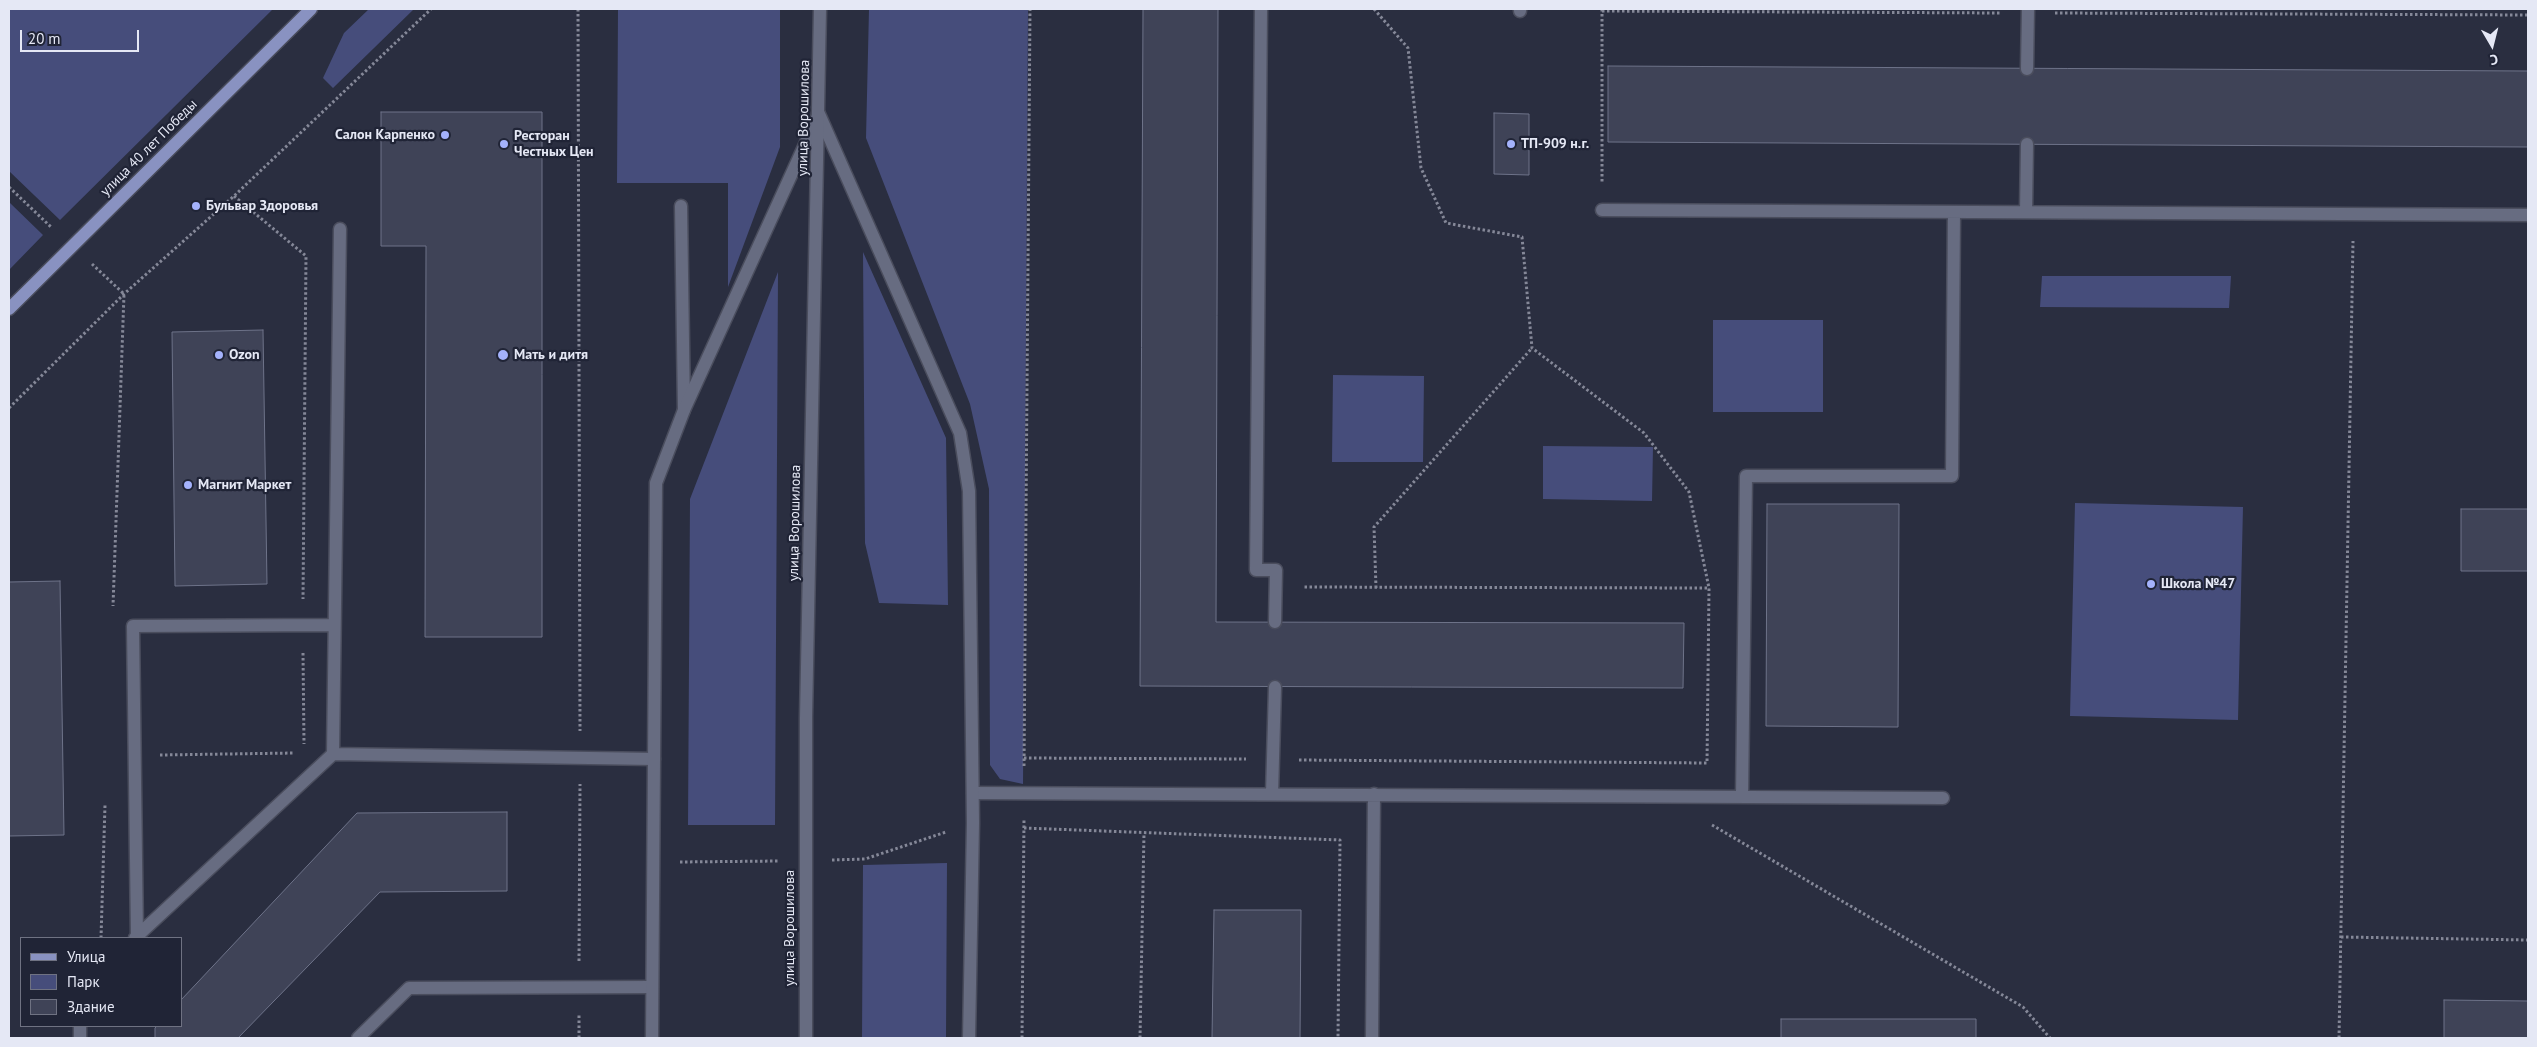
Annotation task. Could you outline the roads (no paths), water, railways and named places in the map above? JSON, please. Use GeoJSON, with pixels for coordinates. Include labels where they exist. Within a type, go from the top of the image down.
{"type":"FeatureCollection","features":[{"type":"Feature","properties":{"kind":"main road","name":"улица 40 лет Победы"},"geometry":{"type":"LineString","coordinates":[[9,309],[311,9]]}},
{"type":"Feature","properties":{"kind":"street","name":"улица Ворошилова"},"geometry":{"type":"LineString","coordinates":[[806,1038],[806,717],[820,9]]}},
{"type":"Feature","properties":{"kind":"street"},"geometry":{"type":"LineString","coordinates":[[1261,9],[1256,570],[1276,570],[1275,622]]}},
{"type":"Feature","properties":{"kind":"street"},"geometry":{"type":"LineString","coordinates":[[2028,11],[2028,68]]}},
{"type":"Feature","properties":{"kind":"street"},"geometry":{"type":"LineString","coordinates":[[652,1038],[656,484],[684,410],[819,114]]}},
{"type":"Feature","properties":{"kind":"street"},"geometry":{"type":"LineString","coordinates":[[819,114],[960,434],[969,491],[973,793],[969,1038]]}},
{"type":"Feature","properties":{"kind":"street"},"geometry":{"type":"LineString","coordinates":[[2026,212],[2027,144]]}},
{"type":"Feature","properties":{"kind":"street"},"geometry":{"type":"LineString","coordinates":[[681,206],[684,410]]}},
{"type":"Feature","properties":{"kind":"street"},"geometry":{"type":"LineString","coordinates":[[1602,210],[2528,215]]}},
{"type":"Feature","properties":{"kind":"street"},"geometry":{"type":"LineString","coordinates":[[1742,796],[1746,476],[1952,476],[1954,212]]}},
{"type":"Feature","properties":{"kind":"street"},"geometry":{"type":"LineString","coordinates":[[333,754],[340,229]]}},
{"type":"Feature","properties":{"kind":"street"},"geometry":{"type":"LineString","coordinates":[[136,937],[134,626],[334,625]]}},
{"type":"Feature","properties":{"kind":"street"},"geometry":{"type":"LineString","coordinates":[[1272,794],[1274,687]]}},
{"type":"Feature","properties":{"kind":"street"},"geometry":{"type":"LineString","coordinates":[[136,937],[333,754],[654,759]]}},
{"type":"Feature","properties":{"kind":"street"},"geometry":{"type":"LineString","coordinates":[[973,793],[1943,798]]}},
{"type":"Feature","properties":{"kind":"street"},"geometry":{"type":"LineString","coordinates":[[1372,1038],[1374,794]]}},
{"type":"Feature","properties":{"kind":"street"},"geometry":{"type":"LineString","coordinates":[[358,1038],[408,988],[652,987]]}},
{"type":"Feature","properties":{"kind":"place","name":"Салон Карпенко"},"geometry":{"type":"Point","coordinates":[445,135]}},
{"type":"Feature","properties":{"kind":"place","name":"Ресторан Честных Цен"},"geometry":{"type":"Point","coordinates":[504,144]}},
{"type":"Feature","properties":{"kind":"place","name":"ТП-909 н.г."},"geometry":{"type":"Point","coordinates":[1511,144]}},
{"type":"Feature","properties":{"kind":"place","name":"Бульвар Здоровья"},"geometry":{"type":"Point","coordinates":[196,206]}},
{"type":"Feature","properties":{"kind":"place","name":"Ozon"},"geometry":{"type":"Point","coordinates":[219,355]}},
{"type":"Feature","properties":{"kind":"place","name":"Мать и дитя"},"geometry":{"type":"Point","coordinates":[503,355]}},
{"type":"Feature","properties":{"kind":"place","name":"Магнит Маркет"},"geometry":{"type":"Point","coordinates":[188,485]}},
{"type":"Feature","properties":{"kind":"place","name":"Школа №47"},"geometry":{"type":"Point","coordinates":[2151,584]}}]}
